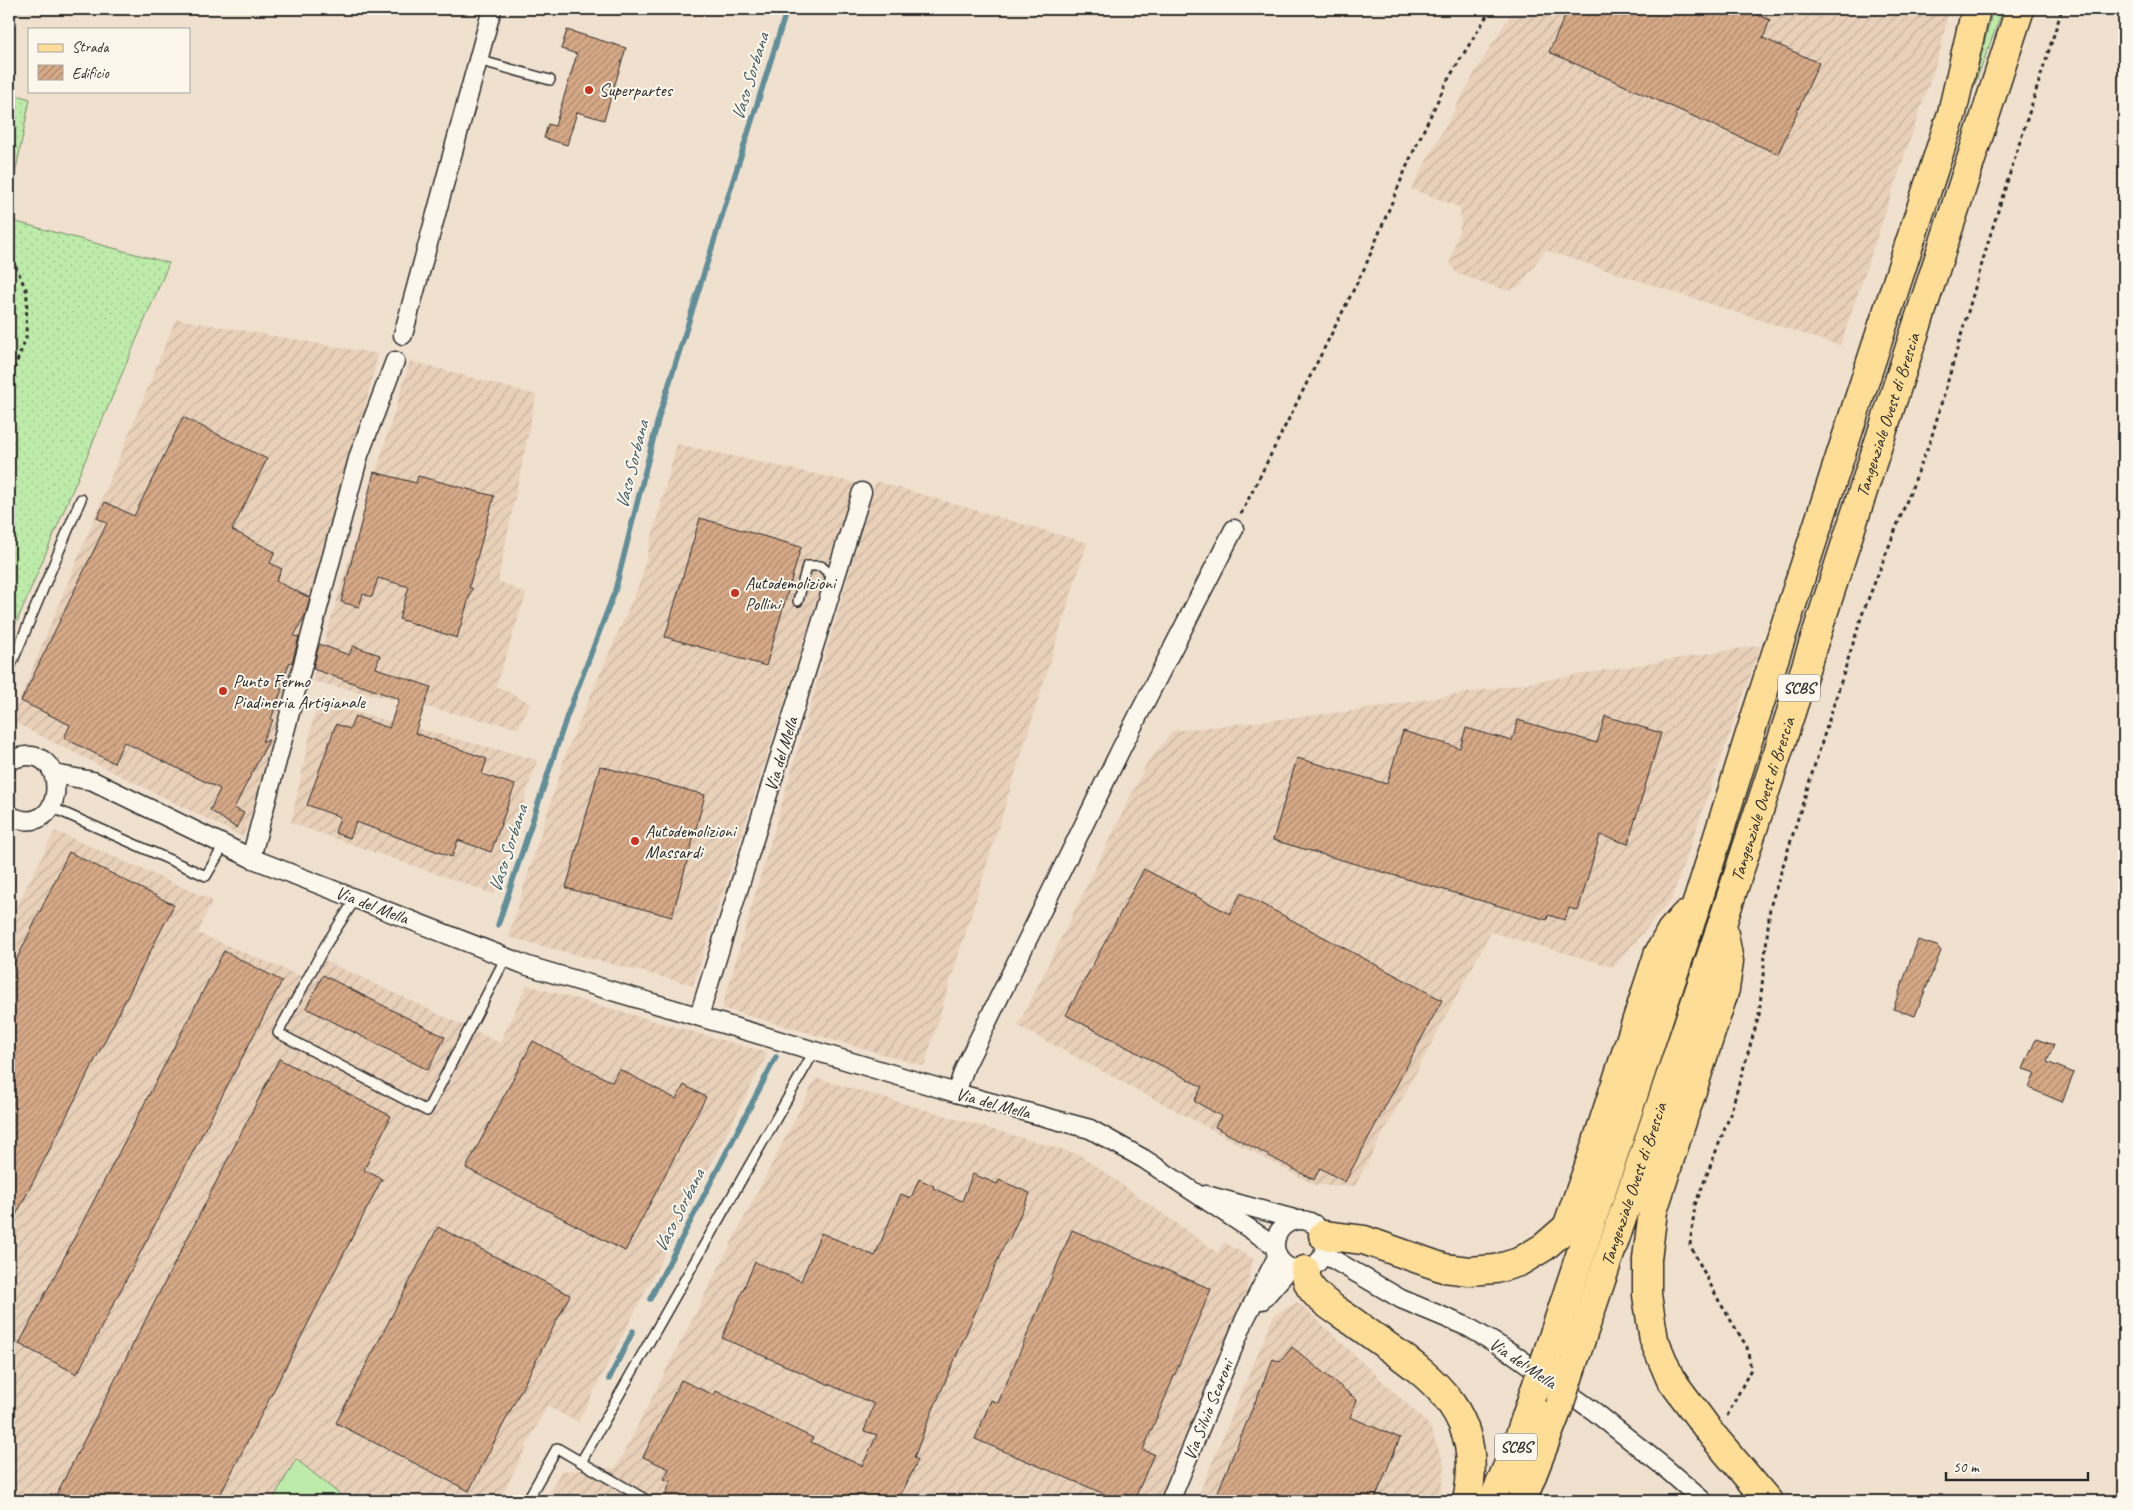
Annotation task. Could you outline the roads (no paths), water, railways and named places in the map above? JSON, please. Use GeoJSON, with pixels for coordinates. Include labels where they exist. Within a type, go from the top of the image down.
{"type":"FeatureCollection","features":[{"type":"Feature","properties":{"kind":"main road","name":"Tangenziale Ovest di Brescia"},"geometry":{"type":"LineString","coordinates":[[1493,1501],[1516,1444],[1548,1352],[1699,897],[1758,709],[1952,113],[1976,9]]}},
{"type":"Feature","properties":{"kind":"main road","name":"Tangenziale Ovest di Brescia"},"geometry":{"type":"LineString","coordinates":[[1522,1501],[1572,1366],[1722,924],[2020,9]]}},
{"type":"Feature","properties":{"kind":"main road"},"geometry":{"type":"LineString","coordinates":[[1468,1501],[1471,1485],[1470,1444],[1456,1407],[1439,1388],[1337,1311],[1310,1287],[1299,1255],[1364,1240],[1444,1268],[1469,1271],[1496,1269],[1519,1262],[1550,1242],[1567,1227],[1590,1166],[1658,955],[1671,931],[1699,897]]}},
{"type":"Feature","properties":{"kind":"main road"},"geometry":{"type":"LineString","coordinates":[[1722,924],[1729,961],[1725,989],[1653,1211],[1647,1259],[1647,1295],[1654,1340],[1670,1378],[1713,1436],[1768,1501]]}},
{"type":"Feature","properties":{"kind":"street"},"geometry":{"type":"LineString","coordinates":[[402,335],[492,9]]}},
{"type":"Feature","properties":{"kind":"street"},"geometry":{"type":"LineString","coordinates":[[251,858],[359,455],[395,361]]}},
{"type":"Feature","properties":{"kind":"street","name":"Via del Mella"},"geometry":{"type":"LineString","coordinates":[[699,1016],[862,492]]}},
{"type":"Feature","properties":{"kind":"street"},"geometry":{"type":"LineString","coordinates":[[956,1093],[964,1067],[1122,747],[1234,529]]}},
{"type":"Feature","properties":{"kind":"street"},"geometry":{"type":"LineString","coordinates":[[11,757],[37,759],[50,767],[54,774],[57,791],[51,807],[34,819],[11,820]]}},
{"type":"Feature","properties":{"kind":"street","name":"Via del Mella"},"geometry":{"type":"LineString","coordinates":[[54,774],[93,781],[251,858],[528,966],[956,1093],[1090,1129],[1144,1159],[1189,1191],[1299,1255],[1468,1327],[1512,1353],[1603,1418],[1703,1501]]}},
{"type":"Feature","properties":{"kind":"street","name":"Via del Mella"},"geometry":{"type":"LineString","coordinates":[[1189,1191],[1294,1220],[1312,1222],[1299,1255]]}},
{"type":"Feature","properties":{"kind":"street","name":"Via Silvio Scaroni"},"geometry":{"type":"LineString","coordinates":[[1170,1501],[1245,1319],[1299,1255],[1279,1229],[1294,1220]]}},
{"type":"Feature","properties":{"kind":"lane"},"geometry":{"type":"LineString","coordinates":[[478,60],[550,80]]}},
{"type":"Feature","properties":{"kind":"lane"},"geometry":{"type":"LineString","coordinates":[[9,670],[81,499]]}},
{"type":"Feature","properties":{"kind":"lane"},"geometry":{"type":"LineString","coordinates":[[798,601],[807,566],[821,566],[835,579]]}},
{"type":"Feature","properties":{"kind":"lane"},"geometry":{"type":"LineString","coordinates":[[51,807],[206,876],[224,845]]}},
{"type":"Feature","properties":{"kind":"lane"},"geometry":{"type":"LineString","coordinates":[[356,898],[325,946],[278,1033],[427,1111],[506,957]]}},
{"type":"Feature","properties":{"kind":"lane"},"geometry":{"type":"LineString","coordinates":[[581,1462],[815,1050]]}},
{"type":"Feature","properties":{"kind":"lane"},"geometry":{"type":"LineString","coordinates":[[527,1501],[557,1448],[648,1501]]}},
{"type":"Feature","properties":{"kind":"waterway","name":"Vaso Sorbana"},"geometry":{"type":"LineString","coordinates":[[498,925],[567,716],[615,591],[659,416],[787,9]]}},
{"type":"Feature","properties":{"kind":"waterway","name":"Vaso Sorbana"},"geometry":{"type":"LineString","coordinates":[[650,1299],[776,1057]]}},
{"type":"Feature","properties":{"kind":"waterway","name":"Vaso Sorbana"},"geometry":{"type":"LineString","coordinates":[[609,1379],[633,1331]]}},
{"type":"Feature","properties":{"kind":"place","name":"Superpartes"},"geometry":{"type":"Point","coordinates":[589,90]}},
{"type":"Feature","properties":{"kind":"place","name":"Autodemolizioni Pollini"},"geometry":{"type":"Point","coordinates":[735,593]}},
{"type":"Feature","properties":{"kind":"place","name":"Punto Fermo Piadineria Artigianale"},"geometry":{"type":"Point","coordinates":[223,691]}},
{"type":"Feature","properties":{"kind":"place","name":"Autodemolizioni Massardi"},"geometry":{"type":"Point","coordinates":[635,841]}}]}
